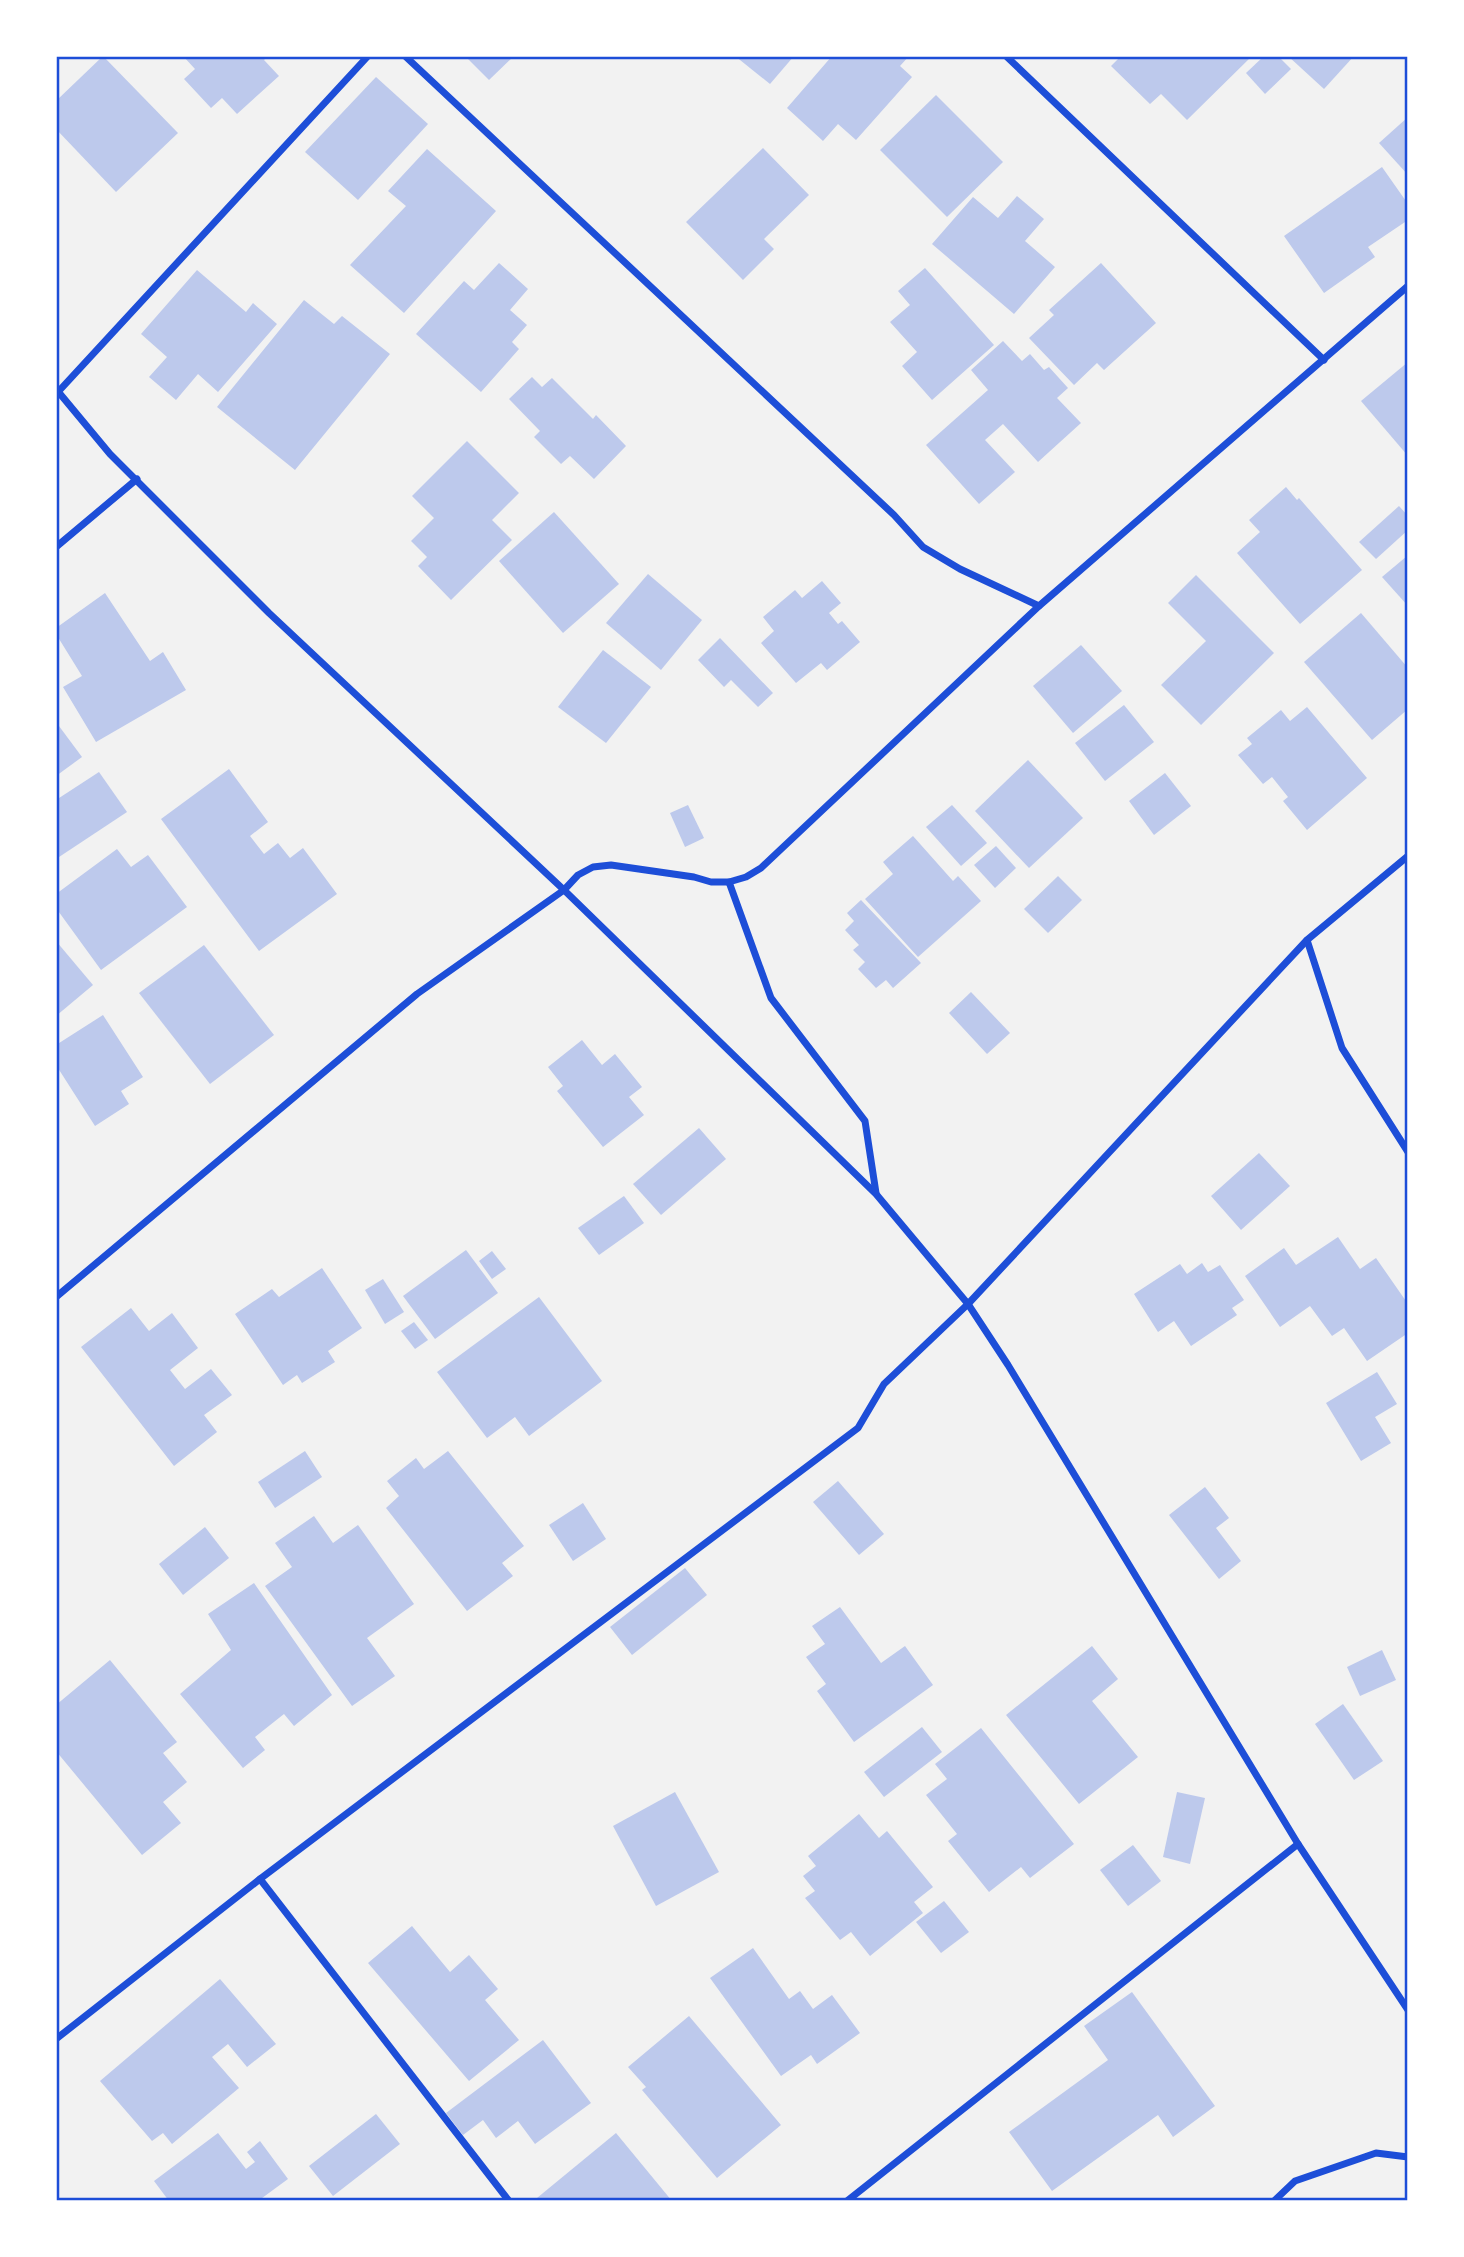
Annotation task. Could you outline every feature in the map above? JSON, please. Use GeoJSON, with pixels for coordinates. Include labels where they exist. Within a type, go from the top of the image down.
{"type":"FeatureCollection","features":[{"type":"Feature","properties":{"kind":"street"},"geometry":{"type":"LineString","coordinates":[[368,56],[57,391],[110,454],[137,479],[164,511],[269,614],[564,890],[876,1194],[968,1304],[1016,1376],[1298,1844],[1408,2010]]}},
{"type":"Feature","properties":{"kind":"street"},"geometry":{"type":"LineString","coordinates":[[405,56],[894,515],[923,547],[960,569],[1039,606]]}},
{"type":"Feature","properties":{"kind":"street"},"geometry":{"type":"LineString","coordinates":[[1006,56],[1324,360]]}},
{"type":"Feature","properties":{"kind":"street"},"geometry":{"type":"LineString","coordinates":[[56,1297],[417,994],[564,890],[578,876],[593,867],[611,865],[711,882],[729,882],[746,877],[761,868],[1039,606],[1408,286]]}},
{"type":"Feature","properties":{"kind":"street"},"geometry":{"type":"LineString","coordinates":[[56,547],[137,479]]}},
{"type":"Feature","properties":{"kind":"street"},"geometry":{"type":"LineString","coordinates":[[56,2039],[260,1879],[858,1428],[884,1384],[968,1304],[1307,940],[1408,856]]}},
{"type":"Feature","properties":{"kind":"street"},"geometry":{"type":"LineString","coordinates":[[729,882],[771,998],[865,1121],[876,1194]]}},
{"type":"Feature","properties":{"kind":"street"},"geometry":{"type":"LineString","coordinates":[[1307,940],[1342,1048],[1408,1152]]}},
{"type":"Feature","properties":{"kind":"street"},"geometry":{"type":"LineString","coordinates":[[847,2201],[1298,1844]]}},
{"type":"Feature","properties":{"kind":"street"},"geometry":{"type":"LineString","coordinates":[[260,1879],[509,2201]]}},
{"type":"Feature","properties":{"kind":"street"},"geometry":{"type":"LineString","coordinates":[[1274,2201],[1295,2181],[1376,2153],[1408,2157]]}},
{"type":"Feature","properties":{"kind":"building"},"geometry":{"type":"Polygon","coordinates":[[[103,56],[178,133],[116,192],[56,129],[56,101],[103,56]]]}},
{"type":"Feature","properties":{"kind":"building"},"geometry":{"type":"Polygon","coordinates":[[[183,56],[268,56],[264,60],[279,76],[237,114],[222,98],[211,108],[184,79],[195,69],[183,56]]]}},
{"type":"Feature","properties":{"kind":"building"},"geometry":{"type":"Polygon","coordinates":[[[465,56],[514,56],[489,80],[465,56]]]}},
{"type":"Feature","properties":{"kind":"building"},"geometry":{"type":"Polygon","coordinates":[[[735,56],[794,56],[770,84],[735,56]]]}},
{"type":"Feature","properties":{"kind":"building"},"geometry":{"type":"Polygon","coordinates":[[[832,56],[909,56],[900,66],[912,77],[856,140],[838,124],[823,141],[787,108],[832,56]]]}},
{"type":"Feature","properties":{"kind":"building"},"geometry":{"type":"Polygon","coordinates":[[[1121,56],[1252,56],[1187,120],[1161,94],[1150,104],[1111,66],[1121,56]]]}},
{"type":"Feature","properties":{"kind":"building"},"geometry":{"type":"Polygon","coordinates":[[[1264,56],[1278,56],[1291,69],[1265,94],[1246,73],[1264,56]]]}},
{"type":"Feature","properties":{"kind":"building"},"geometry":{"type":"Polygon","coordinates":[[[1288,56],[1354,56],[1324,89],[1288,56]]]}},
{"type":"Feature","properties":{"kind":"building"},"geometry":{"type":"Polygon","coordinates":[[[376,77],[428,124],[358,200],[305,152],[376,77]]]}},
{"type":"Feature","properties":{"kind":"building"},"geometry":{"type":"Polygon","coordinates":[[[936,95],[1003,162],[947,217],[880,150],[936,95]]]}},
{"type":"Feature","properties":{"kind":"building"},"geometry":{"type":"Polygon","coordinates":[[[1408,117],[1408,175],[1379,143],[1408,117]]]}},
{"type":"Feature","properties":{"kind":"building"},"geometry":{"type":"Polygon","coordinates":[[[763,148],[809,195],[764,239],[774,249],[743,280],[686,222],[763,148]]]}},
{"type":"Feature","properties":{"kind":"building"},"geometry":{"type":"Polygon","coordinates":[[[427,149],[496,211],[404,313],[350,265],[406,206],[388,191],[427,149]]]}},
{"type":"Feature","properties":{"kind":"building"},"geometry":{"type":"Polygon","coordinates":[[[1382,167],[1408,204],[1408,220],[1368,247],[1375,257],[1324,293],[1284,236],[1382,167]]]}},
{"type":"Feature","properties":{"kind":"building"},"geometry":{"type":"Polygon","coordinates":[[[1017,196],[1044,219],[1025,241],[1055,267],[1014,314],[932,244],[973,197],[998,218],[1017,196]]]}},
{"type":"Feature","properties":{"kind":"building"},"geometry":{"type":"Polygon","coordinates":[[[499,263],[528,289],[510,310],[527,325],[512,342],[519,349],[481,392],[416,334],[464,281],[474,290],[499,263]]]}},
{"type":"Feature","properties":{"kind":"building"},"geometry":{"type":"Polygon","coordinates":[[[1101,263],[1156,323],[1104,370],[1097,363],[1074,385],[1029,338],[1054,315],[1049,310],[1101,263]]]}},
{"type":"Feature","properties":{"kind":"building"},"geometry":{"type":"Polygon","coordinates":[[[925,268],[994,345],[932,400],[902,366],[917,352],[890,322],[910,305],[898,291],[925,268]]]}},
{"type":"Feature","properties":{"kind":"building"},"geometry":{"type":"Polygon","coordinates":[[[197,270],[246,312],[253,303],[277,324],[218,392],[198,374],[176,400],[149,377],[167,357],[141,334],[197,270]]]}},
{"type":"Feature","properties":{"kind":"building"},"geometry":{"type":"Polygon","coordinates":[[[304,300],[334,324],[342,316],[390,354],[295,470],[217,407],[304,300]]]}},
{"type":"Feature","properties":{"kind":"building"},"geometry":{"type":"Polygon","coordinates":[[[1003,341],[1022,361],[1030,354],[1044,370],[1049,367],[1068,388],[1057,398],[1081,423],[1038,462],[1003,424],[985,440],[1015,472],[979,504],[926,445],[988,390],[971,370],[1003,341]]]}},
{"type":"Feature","properties":{"kind":"building"},"geometry":{"type":"Polygon","coordinates":[[[1408,362],[1408,456],[1361,401],[1408,362]]]}},
{"type":"Feature","properties":{"kind":"building"},"geometry":{"type":"Polygon","coordinates":[[[532,377],[542,387],[552,378],[593,419],[596,415],[626,446],[594,479],[570,456],[561,464],[534,437],[540,431],[509,399],[532,377]]]}},
{"type":"Feature","properties":{"kind":"building"},"geometry":{"type":"Polygon","coordinates":[[[467,441],[519,493],[492,520],[512,540],[451,600],[418,566],[427,557],[411,541],[434,518],[412,496],[467,441]]]}},
{"type":"Feature","properties":{"kind":"building"},"geometry":{"type":"Polygon","coordinates":[[[1286,487],[1297,500],[1299,498],[1362,570],[1300,624],[1237,553],[1260,532],[1249,520],[1286,487]]]}},
{"type":"Feature","properties":{"kind":"building"},"geometry":{"type":"Polygon","coordinates":[[[1399,506],[1408,516],[1408,530],[1376,559],[1359,542],[1399,506]]]}},
{"type":"Feature","properties":{"kind":"building"},"geometry":{"type":"Polygon","coordinates":[[[554,512],[619,584],[563,633],[499,561],[554,512]]]}},
{"type":"Feature","properties":{"kind":"building"},"geometry":{"type":"Polygon","coordinates":[[[1408,557],[1408,606],[1382,577],[1408,557]]]}},
{"type":"Feature","properties":{"kind":"building"},"geometry":{"type":"Polygon","coordinates":[[[648,574],[702,620],[661,670],[606,623],[648,574]]]}},
{"type":"Feature","properties":{"kind":"building"},"geometry":{"type":"Polygon","coordinates":[[[1196,575],[1274,653],[1201,725],[1161,685],[1206,641],[1168,603],[1196,575]]]}},
{"type":"Feature","properties":{"kind":"building"},"geometry":{"type":"Polygon","coordinates":[[[822,581],[841,603],[829,613],[838,624],[842,621],[860,642],[827,670],[821,663],[796,683],[761,643],[774,631],[763,617],[795,590],[802,598],[822,581]]]}},
{"type":"Feature","properties":{"kind":"building"},"geometry":{"type":"Polygon","coordinates":[[[105,593],[150,661],[163,652],[186,690],[96,742],[63,687],[82,676],[56,634],[56,628],[105,593]]]}},
{"type":"Feature","properties":{"kind":"building"},"geometry":{"type":"Polygon","coordinates":[[[1361,613],[1408,668],[1408,709],[1372,740],[1304,662],[1361,613]]]}},
{"type":"Feature","properties":{"kind":"building"},"geometry":{"type":"Polygon","coordinates":[[[720,638],[773,693],[758,707],[731,680],[724,687],[698,660],[720,638]]]}},
{"type":"Feature","properties":{"kind":"building"},"geometry":{"type":"Polygon","coordinates":[[[1081,645],[1122,691],[1073,733],[1033,686],[1081,645]]]}},
{"type":"Feature","properties":{"kind":"building"},"geometry":{"type":"Polygon","coordinates":[[[603,650],[651,687],[606,743],[558,707],[603,650]]]}},
{"type":"Feature","properties":{"kind":"building"},"geometry":{"type":"Polygon","coordinates":[[[1124,705],[1154,742],[1105,781],[1075,743],[1124,705]]]}},
{"type":"Feature","properties":{"kind":"building"},"geometry":{"type":"Polygon","coordinates":[[[1307,707],[1367,778],[1307,830],[1283,801],[1288,797],[1272,777],[1263,784],[1238,755],[1252,744],[1247,738],[1281,710],[1290,721],[1307,707]]]}},
{"type":"Feature","properties":{"kind":"building"},"geometry":{"type":"Polygon","coordinates":[[[56,722],[82,757],[56,776],[56,722]]]}},
{"type":"Feature","properties":{"kind":"building"},"geometry":{"type":"Polygon","coordinates":[[[1028,760],[1083,818],[1029,868],[975,811],[1028,760]]]}},
{"type":"Feature","properties":{"kind":"building"},"geometry":{"type":"Polygon","coordinates":[[[229,769],[268,822],[250,836],[264,854],[278,843],[290,858],[303,848],[337,894],[259,951],[161,819],[229,769]]]}},
{"type":"Feature","properties":{"kind":"building"},"geometry":{"type":"Polygon","coordinates":[[[99,772],[127,812],[56,859],[56,800],[99,772]]]}},
{"type":"Feature","properties":{"kind":"building"},"geometry":{"type":"Polygon","coordinates":[[[1165,773],[1191,806],[1154,835],[1129,801],[1165,773]]]}},
{"type":"Feature","properties":{"kind":"building"},"geometry":{"type":"Polygon","coordinates":[[[688,805],[704,838],[685,847],[670,813],[688,805]]]}},
{"type":"Feature","properties":{"kind":"building"},"geometry":{"type":"Polygon","coordinates":[[[952,805],[987,843],[961,866],[926,827],[952,805]]]}},
{"type":"Feature","properties":{"kind":"building"},"geometry":{"type":"Polygon","coordinates":[[[913,836],[953,881],[958,876],[981,901],[918,957],[865,899],[893,874],[883,862],[913,836]]]}},
{"type":"Feature","properties":{"kind":"building"},"geometry":{"type":"Polygon","coordinates":[[[996,846],[1016,868],[995,888],[974,865],[996,846]]]}},
{"type":"Feature","properties":{"kind":"building"},"geometry":{"type":"Polygon","coordinates":[[[117,849],[131,867],[148,855],[187,907],[101,970],[56,908],[56,894],[117,849]]]}},
{"type":"Feature","properties":{"kind":"building"},"geometry":{"type":"Polygon","coordinates":[[[1058,876],[1082,900],[1048,933],[1024,909],[1058,876]]]}},
{"type":"Feature","properties":{"kind":"building"},"geometry":{"type":"Polygon","coordinates":[[[861,900],[921,963],[893,988],[886,980],[876,988],[858,969],[865,962],[853,950],[859,945],[845,930],[854,921],[847,913],[861,900]]]}},
{"type":"Feature","properties":{"kind":"building"},"geometry":{"type":"Polygon","coordinates":[[[56,941],[93,985],[56,1016],[56,941]]]}},
{"type":"Feature","properties":{"kind":"building"},"geometry":{"type":"Polygon","coordinates":[[[204,945],[274,1035],[210,1084],[139,993],[204,945]]]}},
{"type":"Feature","properties":{"kind":"building"},"geometry":{"type":"Polygon","coordinates":[[[971,992],[1010,1033],[987,1054],[949,1013],[971,992]]]}},
{"type":"Feature","properties":{"kind":"building"},"geometry":{"type":"Polygon","coordinates":[[[103,1015],[143,1077],[121,1091],[129,1104],[95,1126],[56,1065],[56,1045],[103,1015]]]}},
{"type":"Feature","properties":{"kind":"building"},"geometry":{"type":"Polygon","coordinates":[[[582,1040],[602,1065],[615,1054],[642,1087],[629,1097],[644,1115],[603,1147],[557,1091],[563,1086],[548,1067],[582,1040]]]}},
{"type":"Feature","properties":{"kind":"building"},"geometry":{"type":"Polygon","coordinates":[[[699,1128],[726,1159],[661,1215],[633,1184],[699,1128]]]}},
{"type":"Feature","properties":{"kind":"building"},"geometry":{"type":"Polygon","coordinates":[[[1259,1153],[1290,1186],[1241,1230],[1211,1196],[1259,1153]]]}},
{"type":"Feature","properties":{"kind":"building"},"geometry":{"type":"Polygon","coordinates":[[[624,1196],[644,1223],[599,1255],[578,1228],[624,1196]]]}},
{"type":"Feature","properties":{"kind":"building"},"geometry":{"type":"Polygon","coordinates":[[[1338,1237],[1360,1269],[1376,1258],[1408,1304],[1408,1333],[1367,1361],[1344,1328],[1332,1336],[1310,1306],[1280,1327],[1245,1276],[1284,1248],[1296,1265],[1338,1237]]]}},
{"type":"Feature","properties":{"kind":"building"},"geometry":{"type":"Polygon","coordinates":[[[466,1250],[498,1293],[435,1339],[403,1296],[466,1250]]]}},
{"type":"Feature","properties":{"kind":"building"},"geometry":{"type":"Polygon","coordinates":[[[492,1251],[506,1269],[492,1279],[479,1261],[492,1251]]]}},
{"type":"Feature","properties":{"kind":"building"},"geometry":{"type":"Polygon","coordinates":[[[1202,1263],[1208,1272],[1220,1265],[1244,1300],[1232,1308],[1237,1315],[1191,1346],[1174,1321],[1158,1332],[1134,1294],[1180,1264],[1187,1274],[1202,1263]]]}},
{"type":"Feature","properties":{"kind":"building"},"geometry":{"type":"Polygon","coordinates":[[[322,1268],[362,1328],[328,1351],[335,1362],[302,1383],[297,1375],[283,1385],[235,1314],[272,1289],[279,1297],[322,1268]]]}},
{"type":"Feature","properties":{"kind":"building"},"geometry":{"type":"Polygon","coordinates":[[[383,1279],[404,1312],[385,1324],[365,1290],[383,1279]]]}},
{"type":"Feature","properties":{"kind":"building"},"geometry":{"type":"Polygon","coordinates":[[[539,1297],[602,1381],[529,1436],[515,1417],[487,1438],[437,1372],[539,1297]]]}},
{"type":"Feature","properties":{"kind":"building"},"geometry":{"type":"Polygon","coordinates":[[[131,1308],[149,1331],[172,1313],[198,1348],[170,1370],[185,1389],[211,1369],[232,1395],[204,1415],[217,1432],[174,1466],[81,1347],[131,1308]]]}},
{"type":"Feature","properties":{"kind":"building"},"geometry":{"type":"Polygon","coordinates":[[[414,1322],[428,1340],[415,1349],[401,1331],[414,1322]]]}},
{"type":"Feature","properties":{"kind":"building"},"geometry":{"type":"Polygon","coordinates":[[[1377,1372],[1397,1404],[1375,1417],[1391,1443],[1361,1461],[1326,1403],[1377,1372]]]}},
{"type":"Feature","properties":{"kind":"building"},"geometry":{"type":"Polygon","coordinates":[[[305,1451],[322,1477],[275,1508],[258,1482],[305,1451]]]}},
{"type":"Feature","properties":{"kind":"building"},"geometry":{"type":"Polygon","coordinates":[[[448,1451],[524,1546],[502,1563],[513,1576],[467,1611],[386,1508],[399,1496],[387,1481],[416,1458],[424,1469],[448,1451]]]}},
{"type":"Feature","properties":{"kind":"building"},"geometry":{"type":"Polygon","coordinates":[[[838,1481],[884,1534],[859,1555],[813,1502],[838,1481]]]}},
{"type":"Feature","properties":{"kind":"building"},"geometry":{"type":"Polygon","coordinates":[[[1205,1487],[1229,1518],[1216,1528],[1241,1561],[1219,1579],[1169,1515],[1205,1487]]]}},
{"type":"Feature","properties":{"kind":"building"},"geometry":{"type":"Polygon","coordinates":[[[583,1503],[606,1539],[573,1561],[549,1525],[583,1503]]]}},
{"type":"Feature","properties":{"kind":"building"},"geometry":{"type":"Polygon","coordinates":[[[314,1516],[333,1543],[358,1525],[414,1604],[367,1638],[395,1676],[352,1706],[265,1586],[292,1567],[275,1543],[314,1516]]]}},
{"type":"Feature","properties":{"kind":"building"},"geometry":{"type":"Polygon","coordinates":[[[205,1527],[229,1558],[183,1595],[159,1564],[205,1527]]]}},
{"type":"Feature","properties":{"kind":"building"},"geometry":{"type":"Polygon","coordinates":[[[685,1568],[707,1595],[632,1655],[610,1627],[685,1568]]]}},
{"type":"Feature","properties":{"kind":"building"},"geometry":{"type":"Polygon","coordinates":[[[254,1583],[332,1695],[294,1726],[284,1714],[255,1737],[265,1750],[243,1768],[180,1694],[231,1650],[208,1614],[254,1583]]]}},
{"type":"Feature","properties":{"kind":"building"},"geometry":{"type":"Polygon","coordinates":[[[840,1607],[881,1663],[905,1646],[933,1685],[854,1742],[817,1691],[826,1684],[806,1657],[825,1644],[812,1626],[840,1607]]]}},
{"type":"Feature","properties":{"kind":"building"},"geometry":{"type":"Polygon","coordinates":[[[1092,1646],[1118,1679],[1092,1701],[1138,1757],[1079,1804],[1006,1715],[1092,1646]]]}},
{"type":"Feature","properties":{"kind":"building"},"geometry":{"type":"Polygon","coordinates":[[[1382,1650],[1396,1680],[1360,1696],[1347,1667],[1382,1650]]]}},
{"type":"Feature","properties":{"kind":"building"},"geometry":{"type":"Polygon","coordinates":[[[110,1660],[177,1742],[163,1753],[187,1782],[163,1802],[181,1823],[142,1855],[56,1751],[56,1705],[110,1660]]]}},
{"type":"Feature","properties":{"kind":"building"},"geometry":{"type":"Polygon","coordinates":[[[1343,1704],[1383,1761],[1354,1780],[1315,1724],[1343,1704]]]}},
{"type":"Feature","properties":{"kind":"building"},"geometry":{"type":"Polygon","coordinates":[[[922,1727],[942,1752],[884,1797],[864,1772],[922,1727]]]}},
{"type":"Feature","properties":{"kind":"building"},"geometry":{"type":"Polygon","coordinates":[[[981,1728],[1074,1844],[1030,1878],[1021,1867],[989,1892],[948,1841],[957,1834],[926,1795],[947,1779],[935,1764],[981,1728]]]}},
{"type":"Feature","properties":{"kind":"building"},"geometry":{"type":"Polygon","coordinates":[[[675,1792],[719,1872],[656,1906],[613,1826],[675,1792]]]}},
{"type":"Feature","properties":{"kind":"building"},"geometry":{"type":"Polygon","coordinates":[[[1177,1792],[1205,1798],[1190,1864],[1163,1857],[1177,1792]]]}},
{"type":"Feature","properties":{"kind":"building"},"geometry":{"type":"Polygon","coordinates":[[[859,1814],[879,1838],[887,1831],[933,1887],[914,1902],[923,1913],[870,1956],[851,1932],[840,1940],[805,1898],[815,1891],[803,1876],[816,1866],[808,1856],[859,1814]]]}},
{"type":"Feature","properties":{"kind":"building"},"geometry":{"type":"Polygon","coordinates":[[[1133,1845],[1161,1881],[1128,1906],[1100,1870],[1133,1845]]]}},
{"type":"Feature","properties":{"kind":"building"},"geometry":{"type":"Polygon","coordinates":[[[944,1901],[969,1932],[941,1953],[916,1922],[944,1901]]]}},
{"type":"Feature","properties":{"kind":"building"},"geometry":{"type":"Polygon","coordinates":[[[412,1926],[450,1972],[469,1955],[498,1989],[485,2000],[519,2040],[469,2081],[368,1963],[412,1926]]]}},
{"type":"Feature","properties":{"kind":"building"},"geometry":{"type":"Polygon","coordinates":[[[753,1948],[789,1999],[800,1991],[813,2009],[832,1995],[860,2033],[817,2064],[811,2055],[781,2076],[710,1978],[753,1948]]]}},
{"type":"Feature","properties":{"kind":"building"},"geometry":{"type":"Polygon","coordinates":[[[220,1979],[276,2044],[247,2067],[228,2044],[212,2057],[239,2088],[172,2144],[163,2133],[152,2141],[100,2081],[220,1979]]]}},
{"type":"Feature","properties":{"kind":"building"},"geometry":{"type":"Polygon","coordinates":[[[1132,1992],[1215,2106],[1173,2137],[1158,2115],[1052,2191],[1009,2132],[1108,2060],[1084,2026],[1132,1992]]]}},
{"type":"Feature","properties":{"kind":"building"},"geometry":{"type":"Polygon","coordinates":[[[689,2016],[781,2125],[717,2178],[642,2090],[646,2087],[628,2067],[689,2016]]]}},
{"type":"Feature","properties":{"kind":"building"},"geometry":{"type":"Polygon","coordinates":[[[543,2040],[591,2103],[535,2144],[518,2121],[496,2138],[483,2120],[463,2135],[446,2113],[543,2040]]]}},
{"type":"Feature","properties":{"kind":"building"},"geometry":{"type":"Polygon","coordinates":[[[376,2114],[400,2144],[333,2196],[309,2166],[376,2114]]]}},
{"type":"Feature","properties":{"kind":"building"},"geometry":{"type":"Polygon","coordinates":[[[218,2133],[246,2169],[255,2162],[247,2152],[260,2141],[288,2179],[258,2201],[169,2201],[154,2181],[218,2133]]]}},
{"type":"Feature","properties":{"kind":"building"},"geometry":{"type":"Polygon","coordinates":[[[616,2133],[672,2201],[539,2201],[537,2198],[616,2133]]]}}]}
